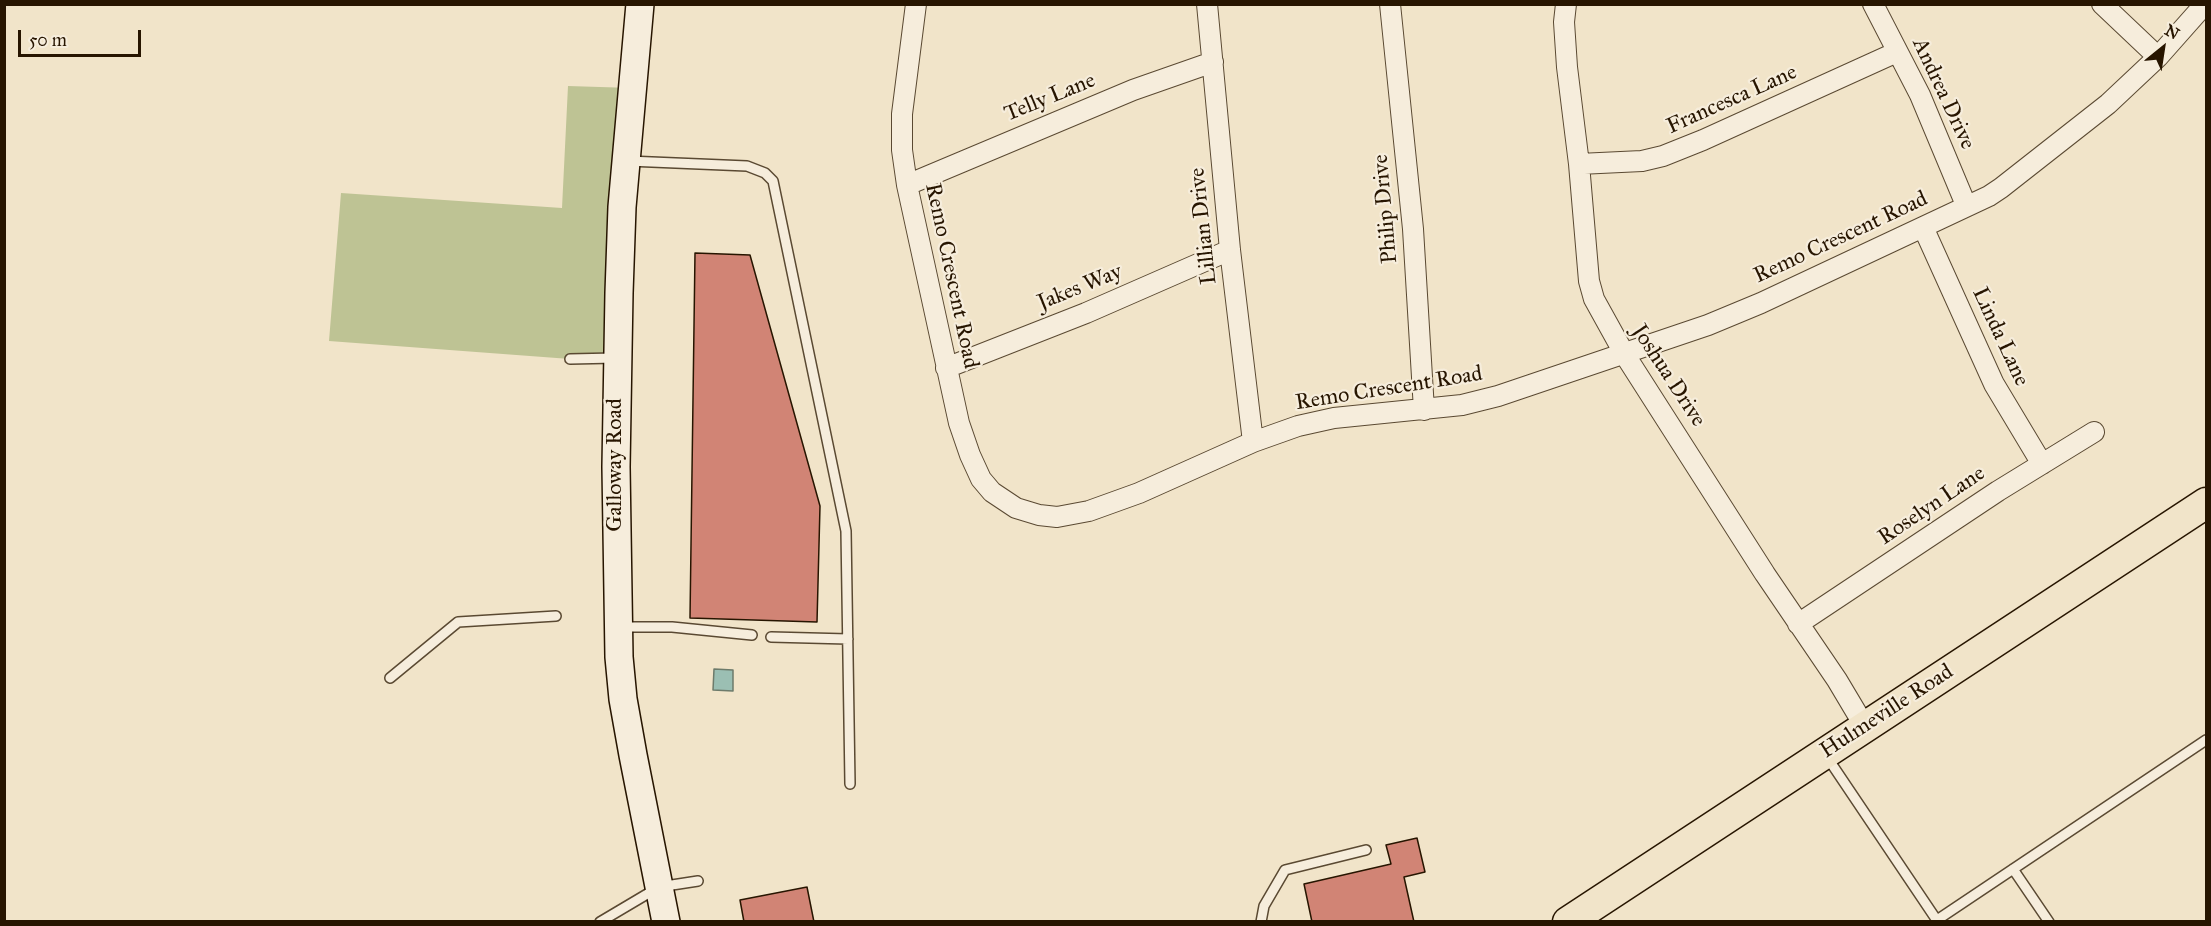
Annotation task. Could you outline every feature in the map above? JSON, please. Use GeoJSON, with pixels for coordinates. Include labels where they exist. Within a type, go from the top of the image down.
{"type":"FeatureCollection","features":[{"type":"Feature","properties":{"kind":"main road","name":"Galloway Road"},"geometry":{"type":"LineString","coordinates":[[640,4],[622,207],[617,358],[618,627],[623,699],[666,921]]}},
{"type":"Feature","properties":{"kind":"main road","name":"Hulmeville Road"},"geometry":{"type":"LineString","coordinates":[[1568,921],[2206,503]]}},
{"type":"Feature","properties":{"kind":"street","name":"Remo Crescent Road"},"geometry":{"type":"LineString","coordinates":[[916,4],[902,114],[902,150],[907,185],[959,423],[981,479],[992,492],[1005,502],[1039,515],[1057,517],[1089,511],[1139,493],[1253,442],[1298,426],[1334,418],[1462,405],[1498,396],[1625,355],[1761,303],[1989,196],[2108,104],[2158,57],[2205,4]]}},
{"type":"Feature","properties":{"kind":"street","name":"Lillian Drive"},"geometry":{"type":"LineString","coordinates":[[1207,4],[1230,250],[1253,442]]}},
{"type":"Feature","properties":{"kind":"street","name":"Philip Drive"},"geometry":{"type":"LineString","coordinates":[[1390,4],[1413,229],[1424,410]]}},
{"type":"Feature","properties":{"kind":"street","name":"Joshua Drive"},"geometry":{"type":"LineString","coordinates":[[1566,4],[1564,22],[1567,67],[1579,164],[1589,281],[1594,299],[1625,355],[1798,624],[1837,680],[1865,727]]}},
{"type":"Feature","properties":{"kind":"street","name":"Andrea Drive"},"geometry":{"type":"LineString","coordinates":[[1874,4],[1920,95],[1966,205]]}},
{"type":"Feature","properties":{"kind":"street"},"geometry":{"type":"LineString","coordinates":[[2102,4],[2158,57]]}},
{"type":"Feature","properties":{"kind":"street","name":"Francesca Lane"},"geometry":{"type":"LineString","coordinates":[[1579,164],[1642,161],[1663,156],[1703,141],[1897,52]]}},
{"type":"Feature","properties":{"kind":"street","name":"Telly Lane"},"geometry":{"type":"LineString","coordinates":[[907,185],[1133,90],[1213,62]]}},
{"type":"Feature","properties":{"kind":"street","name":"Linda Lane"},"geometry":{"type":"LineString","coordinates":[[1923,226],[1994,384],[2042,464]]}},
{"type":"Feature","properties":{"kind":"street","name":"Jakes Way"},"geometry":{"type":"LineString","coordinates":[[946,368],[1086,312],[1230,250]]}},
{"type":"Feature","properties":{"kind":"street","name":"Roselyn Lane"},"geometry":{"type":"LineString","coordinates":[[1798,624],[2094,432]]}},
{"type":"Feature","properties":{"kind":"lane"},"geometry":{"type":"LineString","coordinates":[[626,160],[747,166],[765,173],[773,181],[846,531],[850,784]]}},
{"type":"Feature","properties":{"kind":"lane"},"geometry":{"type":"LineString","coordinates":[[570,359],[617,358]]}},
{"type":"Feature","properties":{"kind":"lane"},"geometry":{"type":"LineString","coordinates":[[390,678],[458,622],[556,616]]}},
{"type":"Feature","properties":{"kind":"lane"},"geometry":{"type":"LineString","coordinates":[[618,627],[672,627],[752,635]]}},
{"type":"Feature","properties":{"kind":"lane"},"geometry":{"type":"LineString","coordinates":[[771,637],[848,639]]}},
{"type":"Feature","properties":{"kind":"lane"},"geometry":{"type":"LineString","coordinates":[[1824,753],[1938,921],[2013,868],[2206,740]]}},
{"type":"Feature","properties":{"kind":"lane"},"geometry":{"type":"LineString","coordinates":[[1261,921],[1264,906],[1285,870],[1366,850]]}},
{"type":"Feature","properties":{"kind":"lane"},"geometry":{"type":"LineString","coordinates":[[2013,868],[2049,921]]}},
{"type":"Feature","properties":{"kind":"lane"},"geometry":{"type":"LineString","coordinates":[[600,921],[659,887],[698,881]]}},
{"type":"Feature","properties":{"kind":"green space"},"geometry":{"type":"Polygon","coordinates":[[[568,86],[632,88],[617,358],[570,359],[329,341],[341,193],[562,208],[568,86]]]}},
{"type":"Feature","properties":{"kind":"water"},"geometry":{"type":"Polygon","coordinates":[[[714,669],[733,670],[733,691],[713,690],[714,669]]]}},
{"type":"Feature","properties":{"kind":"building"},"geometry":{"type":"Polygon","coordinates":[[[695,253],[750,255],[820,506],[817,622],[690,618],[695,253]]]}},
{"type":"Feature","properties":{"kind":"building"},"geometry":{"type":"Polygon","coordinates":[[[1417,838],[1425,872],[1404,877],[1414,922],[1312,922],[1304,884],[1391,864],[1386,845],[1417,838]]]}},
{"type":"Feature","properties":{"kind":"building"},"geometry":{"type":"Polygon","coordinates":[[[807,887],[814,922],[744,922],[740,900],[807,887]]]}}]}
